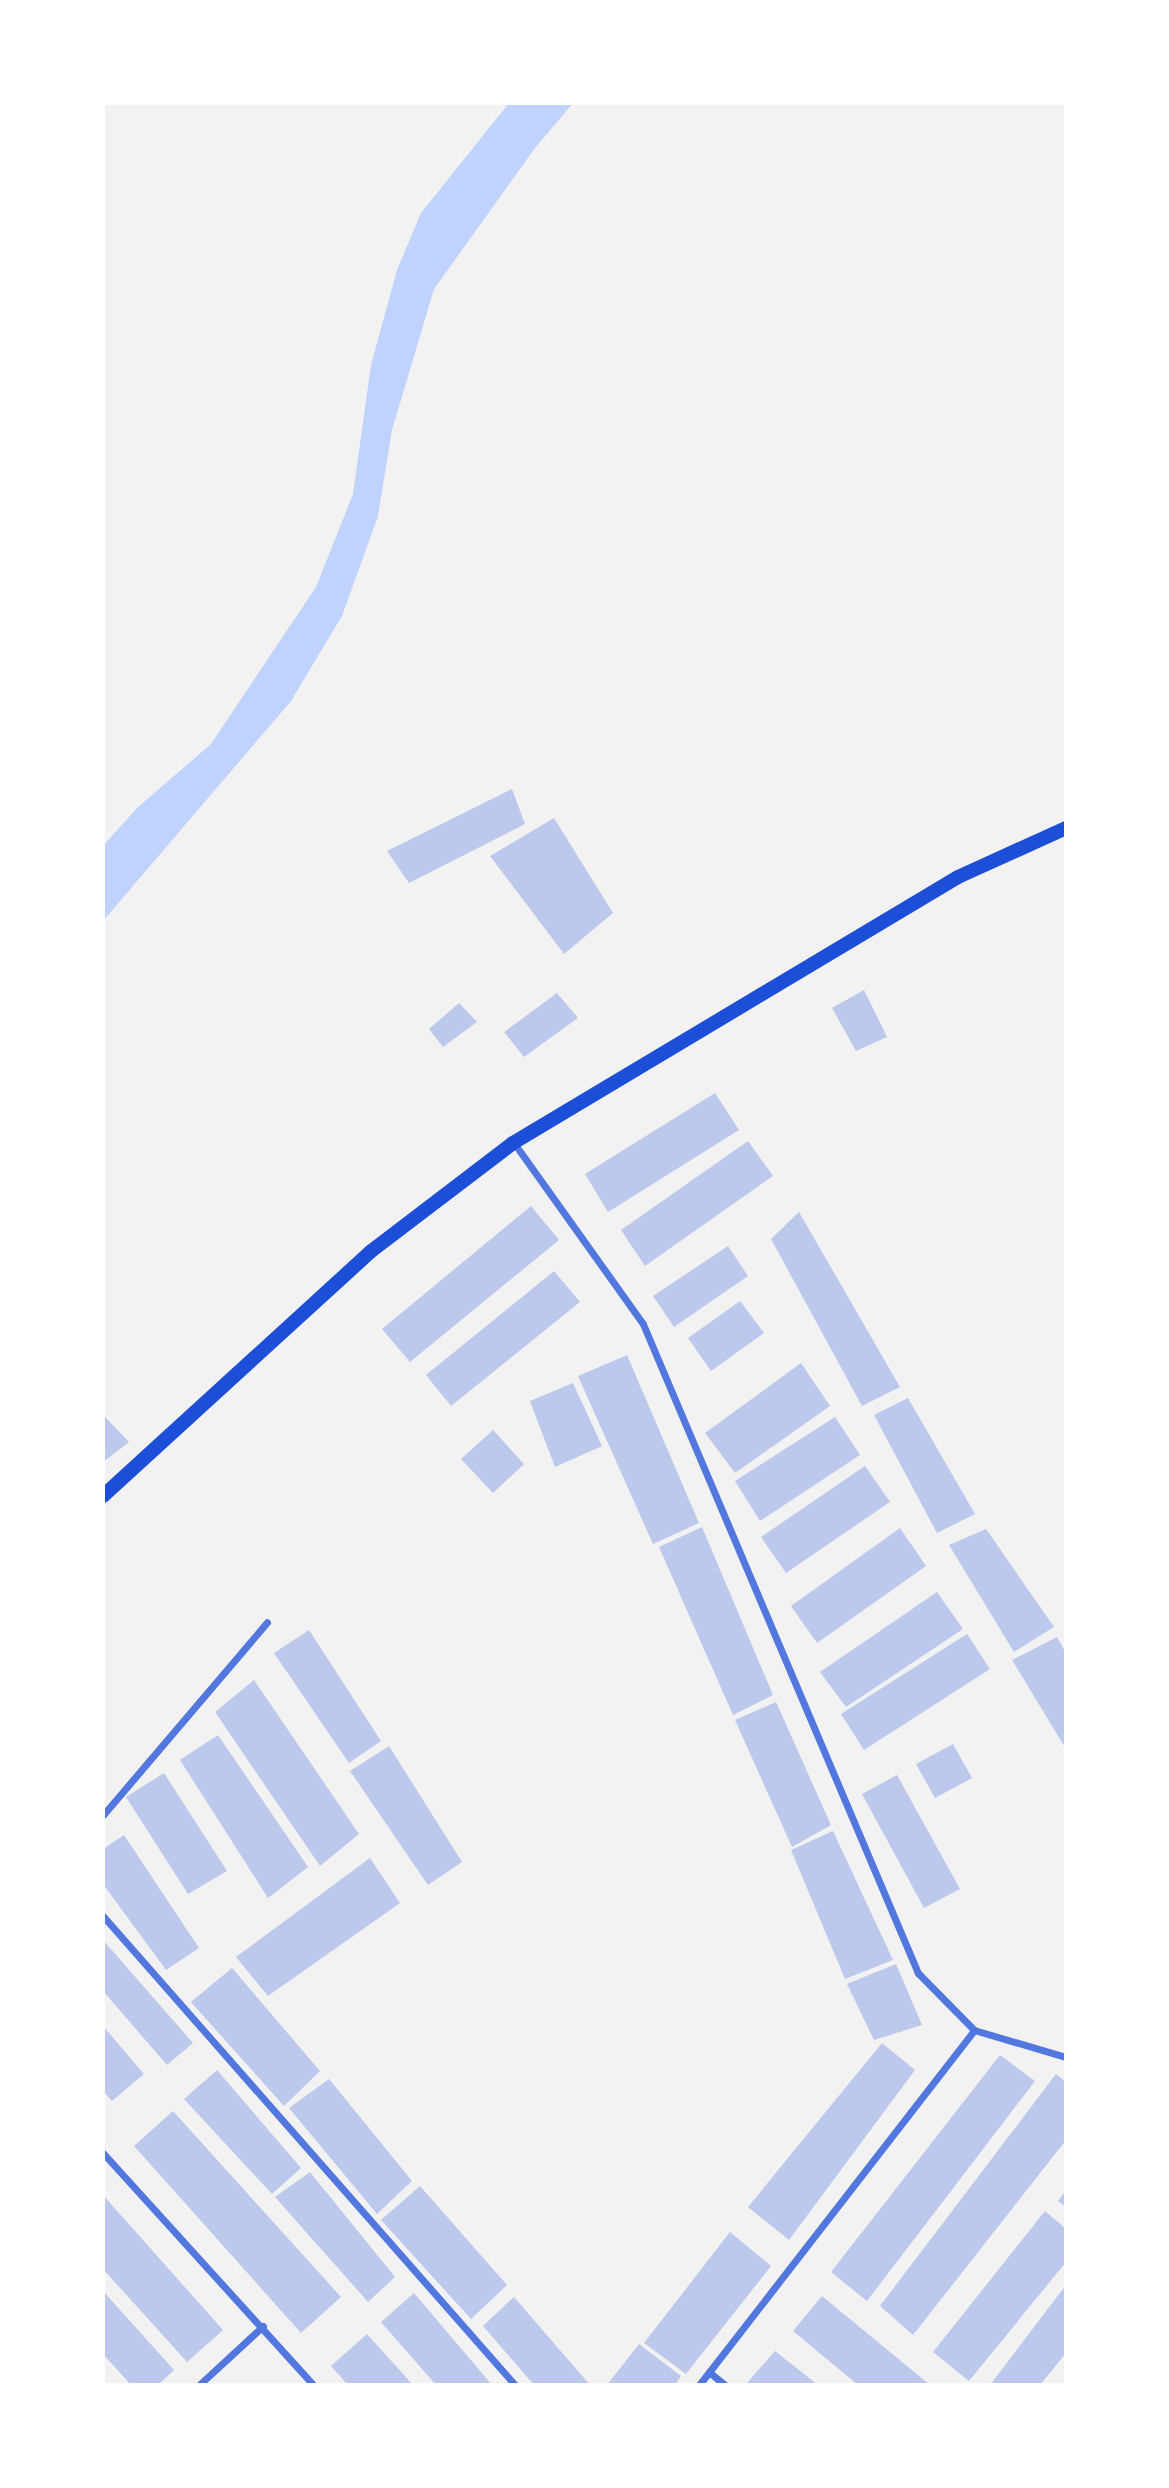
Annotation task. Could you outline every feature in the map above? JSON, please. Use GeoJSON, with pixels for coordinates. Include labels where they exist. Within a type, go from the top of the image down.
{"type":"FeatureCollection","features":[{"type":"Feature","properties":{"kind":"main road"},"geometry":{"type":"LineString","coordinates":[[103,1496],[370,1252],[513,1143],[958,877],[1066,828]]}},
{"type":"Feature","properties":{"kind":"street"},"geometry":{"type":"LineString","coordinates":[[513,1143],[643,1324],[918,1973],[974,2030],[1066,2057]]}},
{"type":"Feature","properties":{"kind":"street"},"geometry":{"type":"LineString","coordinates":[[103,1815],[267,1622]]}},
{"type":"Feature","properties":{"kind":"street"},"geometry":{"type":"LineString","coordinates":[[103,1916],[514,2385]]}},
{"type":"Feature","properties":{"kind":"street"},"geometry":{"type":"LineString","coordinates":[[699,2385],[974,2030]]}},
{"type":"Feature","properties":{"kind":"street"},"geometry":{"type":"LineString","coordinates":[[103,2153],[263,2326],[313,2385]]}},
{"type":"Feature","properties":{"kind":"street"},"geometry":{"type":"LineString","coordinates":[[199,2385],[263,2326]]}},
{"type":"Feature","properties":{"kind":"street"},"geometry":{"type":"LineString","coordinates":[[709,2372],[726,2385]]}},
{"type":"Feature","properties":{"kind":"water"},"geometry":{"type":"Polygon","coordinates":[[[509,103],[573,103],[535,148],[434,289],[392,430],[378,516],[342,616],[291,701],[103,921],[103,846],[137,808],[211,744],[316,587],[353,494],[371,365],[397,270],[421,213],[509,103]]]}},
{"type":"Feature","properties":{"kind":"building"},"geometry":{"type":"Polygon","coordinates":[[[512,789],[525,824],[409,883],[387,851],[512,789]]]}},
{"type":"Feature","properties":{"kind":"building"},"geometry":{"type":"Polygon","coordinates":[[[554,818],[613,913],[564,954],[490,856],[554,818]]]}},
{"type":"Feature","properties":{"kind":"building"},"geometry":{"type":"Polygon","coordinates":[[[864,990],[887,1037],[856,1051],[832,1008],[864,990]]]}},
{"type":"Feature","properties":{"kind":"building"},"geometry":{"type":"Polygon","coordinates":[[[557,993],[578,1018],[524,1057],[504,1032],[557,993]]]}},
{"type":"Feature","properties":{"kind":"building"},"geometry":{"type":"Polygon","coordinates":[[[459,1003],[477,1022],[443,1047],[429,1029],[459,1003]]]}},
{"type":"Feature","properties":{"kind":"building"},"geometry":{"type":"Polygon","coordinates":[[[715,1093],[739,1130],[608,1212],[585,1174],[715,1093]]]}},
{"type":"Feature","properties":{"kind":"building"},"geometry":{"type":"Polygon","coordinates":[[[748,1141],[773,1176],[645,1266],[621,1230],[748,1141]]]}},
{"type":"Feature","properties":{"kind":"building"},"geometry":{"type":"Polygon","coordinates":[[[531,1206],[559,1240],[410,1362],[382,1329],[531,1206]]]}},
{"type":"Feature","properties":{"kind":"building"},"geometry":{"type":"Polygon","coordinates":[[[799,1212],[900,1387],[862,1406],[771,1239],[799,1212]]]}},
{"type":"Feature","properties":{"kind":"building"},"geometry":{"type":"Polygon","coordinates":[[[728,1246],[748,1276],[674,1327],[653,1296],[728,1246]]]}},
{"type":"Feature","properties":{"kind":"building"},"geometry":{"type":"Polygon","coordinates":[[[554,1271],[580,1302],[451,1406],[426,1375],[554,1271]]]}},
{"type":"Feature","properties":{"kind":"building"},"geometry":{"type":"Polygon","coordinates":[[[740,1301],[764,1333],[711,1371],[688,1338],[740,1301]]]}},
{"type":"Feature","properties":{"kind":"building"},"geometry":{"type":"Polygon","coordinates":[[[627,1355],[699,1523],[653,1544],[578,1376],[627,1355]]]}},
{"type":"Feature","properties":{"kind":"building"},"geometry":{"type":"Polygon","coordinates":[[[801,1363],[830,1406],[735,1473],[705,1433],[801,1363]]]}},
{"type":"Feature","properties":{"kind":"building"},"geometry":{"type":"Polygon","coordinates":[[[573,1383],[602,1446],[555,1467],[530,1401],[573,1383]]]}},
{"type":"Feature","properties":{"kind":"building"},"geometry":{"type":"Polygon","coordinates":[[[908,1398],[975,1514],[937,1533],[874,1415],[908,1398]]]}},
{"type":"Feature","properties":{"kind":"building"},"geometry":{"type":"Polygon","coordinates":[[[103,1415],[129,1442],[103,1462],[103,1415]]]}},
{"type":"Feature","properties":{"kind":"building"},"geometry":{"type":"Polygon","coordinates":[[[835,1417],[860,1455],[760,1521],[735,1481],[835,1417]]]}},
{"type":"Feature","properties":{"kind":"building"},"geometry":{"type":"Polygon","coordinates":[[[493,1430],[524,1464],[493,1493],[461,1459],[493,1430]]]}},
{"type":"Feature","properties":{"kind":"building"},"geometry":{"type":"Polygon","coordinates":[[[865,1466],[890,1502],[786,1573],[761,1537],[865,1466]]]}},
{"type":"Feature","properties":{"kind":"building"},"geometry":{"type":"Polygon","coordinates":[[[702,1527],[773,1695],[733,1715],[659,1547],[702,1527]]]}},
{"type":"Feature","properties":{"kind":"building"},"geometry":{"type":"Polygon","coordinates":[[[900,1528],[926,1566],[817,1643],[791,1606],[900,1528]]]}},
{"type":"Feature","properties":{"kind":"building"},"geometry":{"type":"Polygon","coordinates":[[[986,1529],[1054,1627],[1014,1652],[949,1545],[986,1529]]]}},
{"type":"Feature","properties":{"kind":"building"},"geometry":{"type":"Polygon","coordinates":[[[937,1592],[963,1629],[846,1707],[820,1672],[937,1592]]]}},
{"type":"Feature","properties":{"kind":"building"},"geometry":{"type":"Polygon","coordinates":[[[309,1630],[381,1741],[349,1763],[274,1653],[309,1630]]]}},
{"type":"Feature","properties":{"kind":"building"},"geometry":{"type":"Polygon","coordinates":[[[967,1634],[990,1669],[864,1750],[841,1714],[967,1634]]]}},
{"type":"Feature","properties":{"kind":"building"},"geometry":{"type":"Polygon","coordinates":[[[1057,1637],[1066,1653],[1066,1749],[1012,1660],[1057,1637]]]}},
{"type":"Feature","properties":{"kind":"building"},"geometry":{"type":"Polygon","coordinates":[[[254,1680],[359,1834],[320,1866],[215,1712],[254,1680]]]}},
{"type":"Feature","properties":{"kind":"building"},"geometry":{"type":"Polygon","coordinates":[[[776,1702],[831,1825],[792,1847],[735,1720],[776,1702]]]}},
{"type":"Feature","properties":{"kind":"building"},"geometry":{"type":"Polygon","coordinates":[[[218,1735],[308,1867],[268,1898],[180,1760],[218,1735]]]}},
{"type":"Feature","properties":{"kind":"building"},"geometry":{"type":"Polygon","coordinates":[[[953,1744],[972,1778],[935,1798],[916,1764],[953,1744]]]}},
{"type":"Feature","properties":{"kind":"building"},"geometry":{"type":"Polygon","coordinates":[[[389,1746],[462,1862],[428,1885],[350,1771],[389,1746]]]}},
{"type":"Feature","properties":{"kind":"building"},"geometry":{"type":"Polygon","coordinates":[[[164,1773],[227,1871],[188,1894],[126,1797],[164,1773]]]}},
{"type":"Feature","properties":{"kind":"building"},"geometry":{"type":"Polygon","coordinates":[[[897,1775],[960,1889],[924,1908],[862,1794],[897,1775]]]}},
{"type":"Feature","properties":{"kind":"building"},"geometry":{"type":"Polygon","coordinates":[[[833,1831],[893,1960],[845,1979],[791,1850],[833,1831]]]}},
{"type":"Feature","properties":{"kind":"building"},"geometry":{"type":"Polygon","coordinates":[[[124,1835],[199,1948],[166,1970],[103,1884],[103,1849],[124,1835]]]}},
{"type":"Feature","properties":{"kind":"building"},"geometry":{"type":"Polygon","coordinates":[[[370,1858],[400,1903],[268,1996],[236,1957],[370,1858]]]}},
{"type":"Feature","properties":{"kind":"building"},"geometry":{"type":"Polygon","coordinates":[[[103,1940],[193,2043],[167,2065],[103,1991],[103,1940]]]}},
{"type":"Feature","properties":{"kind":"building"},"geometry":{"type":"Polygon","coordinates":[[[896,1964],[922,2025],[874,2040],[847,1984],[896,1964]]]}},
{"type":"Feature","properties":{"kind":"building"},"geometry":{"type":"Polygon","coordinates":[[[232,1968],[320,2071],[284,2106],[191,2002],[232,1968]]]}},
{"type":"Feature","properties":{"kind":"building"},"geometry":{"type":"Polygon","coordinates":[[[103,2026],[144,2074],[112,2101],[103,2091],[103,2026]]]}},
{"type":"Feature","properties":{"kind":"building"},"geometry":{"type":"Polygon","coordinates":[[[882,2043],[915,2070],[789,2240],[748,2207],[882,2043]]]}},
{"type":"Feature","properties":{"kind":"building"},"geometry":{"type":"Polygon","coordinates":[[[1000,2055],[1035,2081],[867,2301],[831,2272],[1000,2055]]]}},
{"type":"Feature","properties":{"kind":"building"},"geometry":{"type":"Polygon","coordinates":[[[217,2070],[301,2168],[272,2194],[184,2099],[217,2070]]]}},
{"type":"Feature","properties":{"kind":"building"},"geometry":{"type":"Polygon","coordinates":[[[1056,2074],[1066,2082],[1066,2140],[913,2335],[880,2306],[1056,2074]]]}},
{"type":"Feature","properties":{"kind":"building"},"geometry":{"type":"Polygon","coordinates":[[[329,2079],[412,2181],[377,2214],[289,2108],[329,2079]]]}},
{"type":"Feature","properties":{"kind":"building"},"geometry":{"type":"Polygon","coordinates":[[[173,2111],[341,2297],[301,2333],[134,2146],[173,2111]]]}},
{"type":"Feature","properties":{"kind":"building"},"geometry":{"type":"Polygon","coordinates":[[[310,2172],[395,2277],[368,2302],[275,2197],[310,2172]]]}},
{"type":"Feature","properties":{"kind":"building"},"geometry":{"type":"Polygon","coordinates":[[[420,2186],[507,2285],[471,2319],[381,2220],[420,2186]]]}},
{"type":"Feature","properties":{"kind":"building"},"geometry":{"type":"Polygon","coordinates":[[[1066,2190],[1066,2207],[1058,2201],[1066,2190]]]}},
{"type":"Feature","properties":{"kind":"building"},"geometry":{"type":"Polygon","coordinates":[[[103,2195],[223,2330],[187,2362],[103,2269],[103,2195]]]}},
{"type":"Feature","properties":{"kind":"building"},"geometry":{"type":"Polygon","coordinates":[[[1045,2211],[1066,2229],[1066,2262],[969,2381],[933,2352],[1045,2211]]]}},
{"type":"Feature","properties":{"kind":"building"},"geometry":{"type":"Polygon","coordinates":[[[730,2232],[771,2266],[686,2374],[644,2343],[730,2232]]]}},
{"type":"Feature","properties":{"kind":"building"},"geometry":{"type":"Polygon","coordinates":[[[1066,2285],[1066,2353],[1040,2385],[990,2385],[1066,2285]]]}},
{"type":"Feature","properties":{"kind":"building"},"geometry":{"type":"Polygon","coordinates":[[[103,2291],[174,2370],[158,2385],[131,2385],[103,2354],[103,2291]]]}},
{"type":"Feature","properties":{"kind":"building"},"geometry":{"type":"Polygon","coordinates":[[[414,2293],[492,2385],[436,2385],[381,2322],[414,2293]]]}},
{"type":"Feature","properties":{"kind":"building"},"geometry":{"type":"Polygon","coordinates":[[[822,2296],[930,2385],[858,2385],[793,2331],[822,2296]]]}},
{"type":"Feature","properties":{"kind":"building"},"geometry":{"type":"Polygon","coordinates":[[[514,2297],[590,2385],[534,2385],[483,2326],[514,2297]]]}},
{"type":"Feature","properties":{"kind":"building"},"geometry":{"type":"Polygon","coordinates":[[[367,2334],[413,2385],[348,2385],[331,2366],[367,2334]]]}},
{"type":"Feature","properties":{"kind":"building"},"geometry":{"type":"Polygon","coordinates":[[[639,2344],[681,2376],[675,2385],[607,2385],[639,2344]]]}},
{"type":"Feature","properties":{"kind":"building"},"geometry":{"type":"Polygon","coordinates":[[[775,2351],[818,2385],[747,2383],[775,2351]]]}}]}
